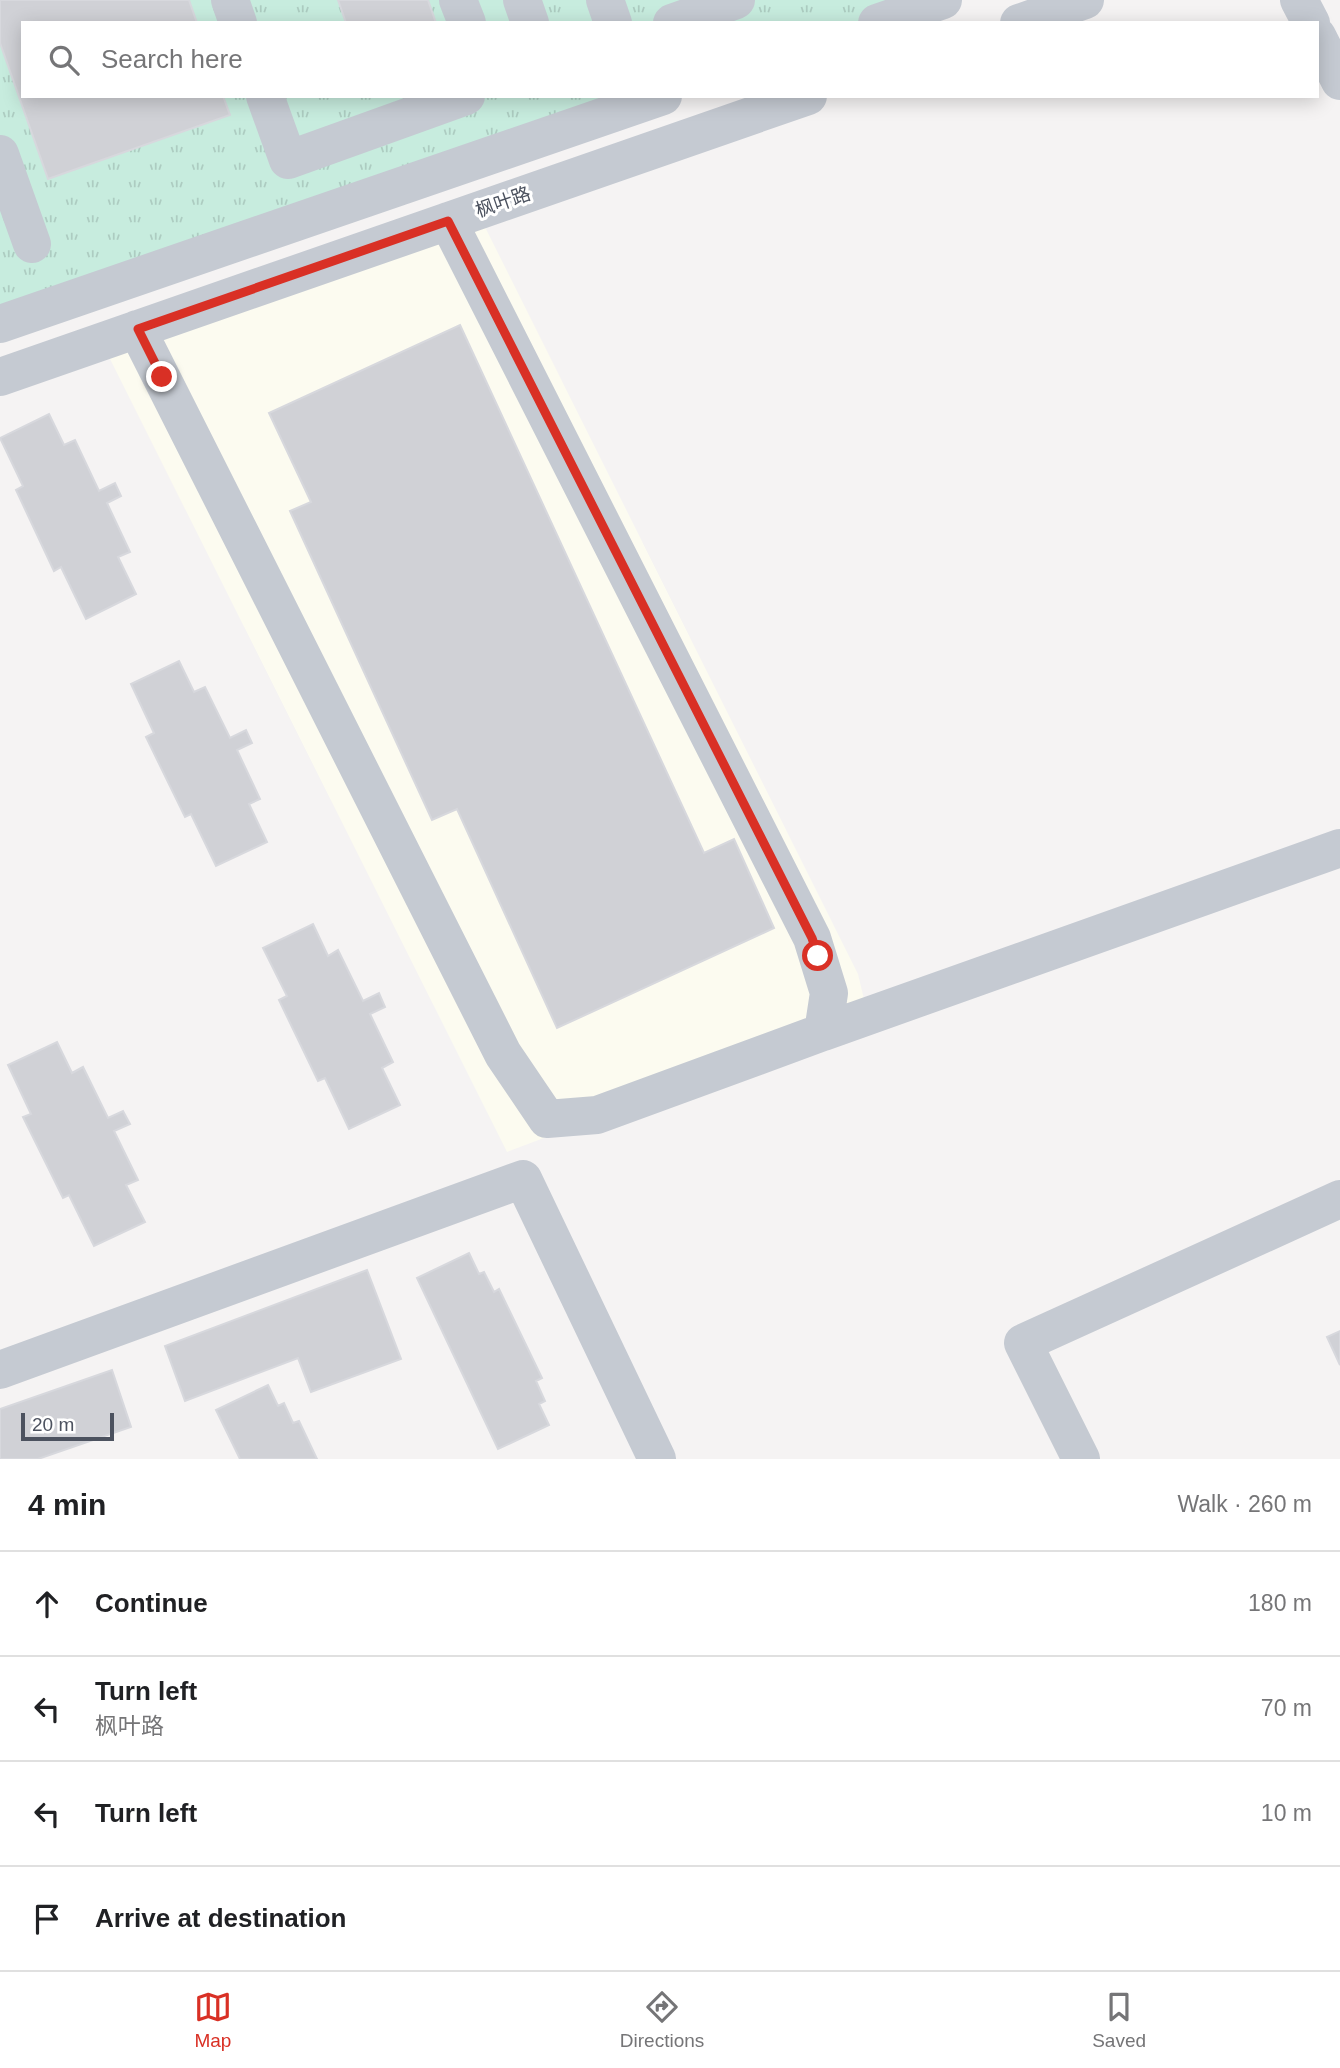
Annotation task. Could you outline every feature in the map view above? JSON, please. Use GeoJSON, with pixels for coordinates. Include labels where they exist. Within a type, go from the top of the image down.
{"type":"FeatureCollection","features":[{"type":"Feature","properties":{"kind":"street"},"geometry":{"type":"LineString","coordinates":[[230,0],[237,21]]}},
{"type":"Feature","properties":{"kind":"street"},"geometry":{"type":"LineString","coordinates":[[458,0],[466,21]]}},
{"type":"Feature","properties":{"kind":"street"},"geometry":{"type":"LineString","coordinates":[[522,0],[529,21]]}},
{"type":"Feature","properties":{"kind":"street"},"geometry":{"type":"LineString","coordinates":[[605,0],[612,21]]}},
{"type":"Feature","properties":{"kind":"street"},"geometry":{"type":"LineString","coordinates":[[883,21],[943,0]]}},
{"type":"Feature","properties":{"kind":"street"},"geometry":{"type":"LineString","coordinates":[[1025,21],[1085,0]]}},
{"type":"Feature","properties":{"kind":"street"},"geometry":{"type":"LineString","coordinates":[[1299,0],[1310,21]]}},
{"type":"Feature","properties":{"kind":"street"},"geometry":{"type":"LineString","coordinates":[[1319,40],[1340,81]]}},
{"type":"Feature","properties":{"kind":"street"},"geometry":{"type":"LineString","coordinates":[[266,98],[288,160],[461,98]]}},
{"type":"Feature","properties":{"kind":"street"},"geometry":{"type":"LineString","coordinates":[[0,324],[657,98]]}},
{"type":"Feature","properties":{"kind":"street","name":"枫叶路"},"geometry":{"type":"LineString","coordinates":[[0,376],[802,98]]}},
{"type":"Feature","properties":{"kind":"street"},"geometry":{"type":"LineString","coordinates":[[0,154],[32,244]]}},
{"type":"Feature","properties":{"kind":"street"},"geometry":{"type":"LineString","coordinates":[[448,221],[812,938],[830,993],[823,1032]]}},
{"type":"Feature","properties":{"kind":"street"},"geometry":{"type":"LineString","coordinates":[[138,329],[503,1054],[547,1119],[597,1115],[1340,848]]}},
{"type":"Feature","properties":{"kind":"street"},"geometry":{"type":"LineString","coordinates":[[0,1370],[523,1179],[657,1459]]}},
{"type":"Feature","properties":{"kind":"street"},"geometry":{"type":"LineString","coordinates":[[1081,1459],[1023,1343],[1340,1199]]}},
{"type":"Feature","properties":{"kind":"shaded area"},"geometry":{"type":"Polygon","coordinates":[[[477,211],[858,974],[868,1016],[507,1152],[101,341],[477,211]]]}},
{"type":"Feature","properties":{"kind":"green space"},"geometry":{"type":"Polygon","coordinates":[[[0,0],[943,0],[883,21],[21,21],[21,98],[657,98],[0,324],[0,0]]]}},
{"type":"Feature","properties":{"kind":"building"},"geometry":{"type":"Polygon","coordinates":[[[0,0],[189,0],[196,21],[21,21],[21,98],[224,98],[230,115],[48,179],[0,43],[0,0]]]}},
{"type":"Feature","properties":{"kind":"building"},"geometry":{"type":"Polygon","coordinates":[[[338,0],[428,0],[435,21],[345,21],[338,0]]]}},
{"type":"Feature","properties":{"kind":"building"},"geometry":{"type":"Polygon","coordinates":[[[460,325],[704,853],[734,839],[774,928],[557,1028],[457,809],[432,820],[290,511],[311,502],[269,413],[460,325]]]}},
{"type":"Feature","properties":{"kind":"building"},"geometry":{"type":"Polygon","coordinates":[[[49,414],[64,445],[75,440],[99,491],[115,483],[121,496],[107,503],[130,552],[118,557],[136,594],[86,619],[61,567],[54,571],[16,490],[23,486],[0,438],[49,414]]]}},
{"type":"Feature","properties":{"kind":"building"},"geometry":{"type":"Polygon","coordinates":[[[179,661],[194,692],[205,687],[230,738],[246,730],[252,743],[237,750],[260,799],[249,804],[267,842],[216,866],[191,814],[185,817],[146,737],[154,733],[131,684],[179,661]]]}},
{"type":"Feature","properties":{"kind":"building"},"geometry":{"type":"Polygon","coordinates":[[[313,924],[328,956],[338,950],[363,1001],[379,993],[385,1007],[370,1014],[393,1062],[382,1068],[400,1105],[349,1129],[325,1078],[318,1081],[279,1000],[287,996],[263,948],[313,924]]]}},
{"type":"Feature","properties":{"kind":"building"},"geometry":{"type":"Polygon","coordinates":[[[57,1042],[72,1073],[83,1067],[108,1118],[123,1111],[130,1124],[114,1131],[138,1180],[126,1185],[145,1222],[94,1246],[69,1195],[63,1198],[23,1117],[31,1114],[8,1065],[57,1042]]]}},
{"type":"Feature","properties":{"kind":"building"},"geometry":{"type":"Polygon","coordinates":[[[469,1253],[479,1274],[484,1272],[494,1292],[499,1289],[542,1378],[536,1381],[545,1401],[539,1404],[549,1425],[498,1449],[417,1278],[469,1253]]]}},
{"type":"Feature","properties":{"kind":"building"},"geometry":{"type":"Polygon","coordinates":[[[367,1270],[401,1359],[311,1392],[298,1358],[185,1401],[165,1346],[367,1270]]]}},
{"type":"Feature","properties":{"kind":"building"},"geometry":{"type":"Polygon","coordinates":[[[1340,1331],[1340,1365],[1327,1337],[1340,1331]]]}},
{"type":"Feature","properties":{"kind":"building"},"geometry":{"type":"Polygon","coordinates":[[[112,1370],[131,1427],[38,1459],[0,1459],[0,1409],[112,1370]]]}},
{"type":"Feature","properties":{"kind":"building"},"geometry":{"type":"Polygon","coordinates":[[[268,1385],[278,1406],[284,1403],[293,1423],[299,1421],[317,1459],[240,1459],[216,1410],[268,1385]]]}},
{"type":"Feature","properties":{"kind":"route"},"geometry":{"type":"LineString","coordinates":[[162,377],[138,329],[448,221],[812,938],[818,956]]}}]}
